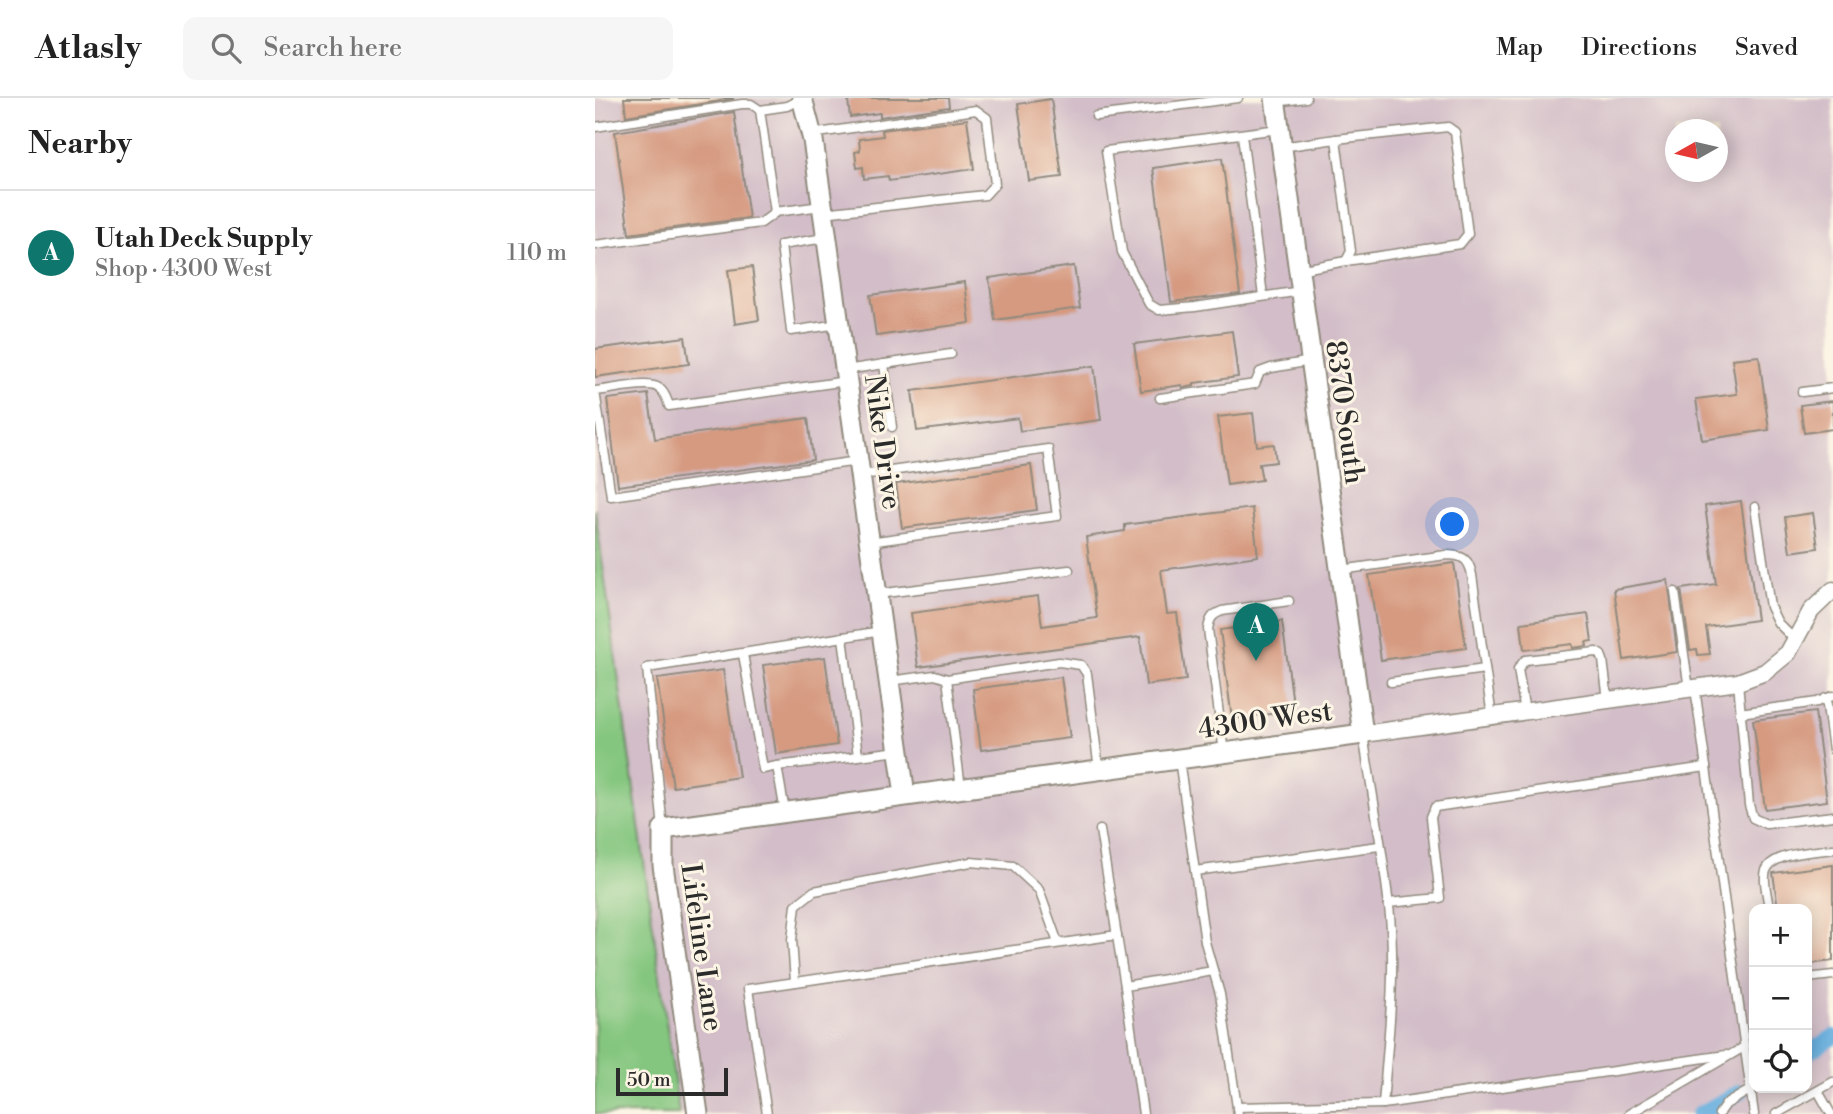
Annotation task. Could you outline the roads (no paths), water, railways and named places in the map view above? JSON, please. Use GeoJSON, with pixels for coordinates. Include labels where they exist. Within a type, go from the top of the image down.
{"type":"FeatureCollection","features":[{"type":"Feature","properties":{"kind":"street","name":"Nike Drive"},"geometry":{"type":"LineString","coordinates":[[802,98],[811,134],[823,209],[905,795]]}},
{"type":"Feature","properties":{"kind":"street","name":"8370 South"},"geometry":{"type":"LineString","coordinates":[[1275,100],[1363,734]]}},
{"type":"Feature","properties":{"kind":"street","name":"4300 West"},"geometry":{"type":"LineString","coordinates":[[663,829],[1738,682],[1765,672],[1788,653],[1811,611],[1833,590]]}},
{"type":"Feature","properties":{"kind":"street","name":"Lifeline Lane"},"geometry":{"type":"LineString","coordinates":[[663,829],[663,864],[698,1114]]}},
{"type":"Feature","properties":{"kind":"lane"},"geometry":{"type":"LineString","coordinates":[[595,127],[742,104],[751,104],[760,110],[787,106],[802,98]]}},
{"type":"Feature","properties":{"kind":"lane"},"geometry":{"type":"LineString","coordinates":[[1097,116],[1238,98]]}},
{"type":"Feature","properties":{"kind":"lane"},"geometry":{"type":"LineString","coordinates":[[1275,100],[1306,98]]}},
{"type":"Feature","properties":{"kind":"lane"},"geometry":{"type":"LineString","coordinates":[[760,110],[776,212]]}},
{"type":"Feature","properties":{"kind":"lane"},"geometry":{"type":"LineString","coordinates":[[595,245],[761,223],[776,212],[985,195],[995,184],[987,118],[976,110],[811,134]]}},
{"type":"Feature","properties":{"kind":"lane"},"geometry":{"type":"LineString","coordinates":[[1298,270],[1460,244],[1468,234],[1455,132],[1448,127],[1336,139],[1243,135],[1106,152],[1122,253],[1149,304],[1159,310],[1195,307],[1301,291]]}},
{"type":"Feature","properties":{"kind":"lane"},"geometry":{"type":"LineString","coordinates":[[1243,135],[1263,296]]}},
{"type":"Feature","properties":{"kind":"lane"},"geometry":{"type":"LineString","coordinates":[[1336,139],[1351,251],[1346,261]]}},
{"type":"Feature","properties":{"kind":"lane"},"geometry":{"type":"LineString","coordinates":[[827,237],[781,245],[791,331],[839,324]]}},
{"type":"Feature","properties":{"kind":"lane"},"geometry":{"type":"LineString","coordinates":[[869,542],[1058,516],[1048,449],[611,496],[595,391],[648,385],[657,387],[664,393],[669,405],[846,375],[884,364],[951,355]]}},
{"type":"Feature","properties":{"kind":"lane"},"geometry":{"type":"LineString","coordinates":[[1160,398],[1255,384],[1260,372],[1311,361]]}},
{"type":"Feature","properties":{"kind":"lane"},"geometry":{"type":"LineString","coordinates":[[884,364],[892,427]]}},
{"type":"Feature","properties":{"kind":"lane"},"geometry":{"type":"LineString","coordinates":[[1802,392],[1833,388]]}},
{"type":"Feature","properties":{"kind":"lane"},"geometry":{"type":"LineString","coordinates":[[1755,507],[1770,607],[1777,623],[1795,639]]}},
{"type":"Feature","properties":{"kind":"lane"},"geometry":{"type":"LineString","coordinates":[[1340,570],[1446,555],[1458,555],[1466,559],[1472,575],[1492,717]]}},
{"type":"Feature","properties":{"kind":"lane"},"geometry":{"type":"LineString","coordinates":[[877,594],[1069,570]]}},
{"type":"Feature","properties":{"kind":"lane"},"geometry":{"type":"LineString","coordinates":[[1675,592],[1706,767],[1749,1083]]}},
{"type":"Feature","properties":{"kind":"lane"},"geometry":{"type":"LineString","coordinates":[[1224,753],[1209,621],[1213,614],[1222,611],[1289,601]]}},
{"type":"Feature","properties":{"kind":"lane"},"geometry":{"type":"LineString","coordinates":[[663,829],[647,668],[882,631]]}},
{"type":"Feature","properties":{"kind":"lane"},"geometry":{"type":"LineString","coordinates":[[843,637],[858,755]]}},
{"type":"Feature","properties":{"kind":"lane"},"geometry":{"type":"LineString","coordinates":[[1525,712],[1518,669],[1525,660],[1596,652],[1603,660],[1608,700]]}},
{"type":"Feature","properties":{"kind":"lane"},"geometry":{"type":"LineString","coordinates":[[743,654],[763,769],[899,751]]}},
{"type":"Feature","properties":{"kind":"lane"},"geometry":{"type":"LineString","coordinates":[[889,681],[935,675],[947,678],[1059,662],[1080,665],[1087,674],[1098,770]]}},
{"type":"Feature","properties":{"kind":"lane"},"geometry":{"type":"LineString","coordinates":[[1391,682],[1485,669]]}},
{"type":"Feature","properties":{"kind":"lane"},"geometry":{"type":"LineString","coordinates":[[947,678],[961,788]]}},
{"type":"Feature","properties":{"kind":"lane"},"geometry":{"type":"LineString","coordinates":[[1738,682],[1749,805],[1753,818],[1766,824],[1833,816]]}},
{"type":"Feature","properties":{"kind":"lane"},"geometry":{"type":"LineString","coordinates":[[1740,713],[1830,697],[1833,750]]}},
{"type":"Feature","properties":{"kind":"lane"},"geometry":{"type":"LineString","coordinates":[[1363,734],[1388,904],[1392,956],[1383,1104]]}},
{"type":"Feature","properties":{"kind":"lane"},"geometry":{"type":"LineString","coordinates":[[1179,759],[1205,942],[1220,994],[1237,1111],[1383,1104],[1726,1055]]}},
{"type":"Feature","properties":{"kind":"lane"},"geometry":{"type":"LineString","coordinates":[[777,766],[785,812]]}},
{"type":"Feature","properties":{"kind":"lane"},"geometry":{"type":"LineString","coordinates":[[1388,904],[1440,898],[1431,817],[1435,807],[1706,767]]}},
{"type":"Feature","properties":{"kind":"lane"},"geometry":{"type":"LineString","coordinates":[[1100,830],[1143,1114]]}},
{"type":"Feature","properties":{"kind":"lane"},"geometry":{"type":"LineString","coordinates":[[1195,871],[1380,846]]}},
{"type":"Feature","properties":{"kind":"lane"},"geometry":{"type":"LineString","coordinates":[[1768,904],[1764,873],[1768,865],[1784,856],[1833,849]]}},
{"type":"Feature","properties":{"kind":"lane"},"geometry":{"type":"LineString","coordinates":[[795,982],[792,940],[796,905],[814,891],[971,862],[1013,866],[1039,890],[1058,943]]}},
{"type":"Feature","properties":{"kind":"lane"},"geometry":{"type":"LineString","coordinates":[[767,1114],[748,989],[1117,935]]}},
{"type":"Feature","properties":{"kind":"lane"},"geometry":{"type":"LineString","coordinates":[[1125,986],[1213,971]]}},
{"type":"Feature","properties":{"kind":"lane"},"geometry":{"type":"LineString","coordinates":[[1812,977],[1833,975]]}},
{"type":"Feature","properties":{"kind":"lane"},"geometry":{"type":"LineString","coordinates":[[1629,1114],[1744,1046]]}},
{"type":"Feature","properties":{"kind":"lane"},"geometry":{"type":"LineString","coordinates":[[1776,1114],[1833,1082]]}},
{"type":"Feature","properties":{"kind":"lane"},"geometry":{"type":"LineString","coordinates":[[1818,1090],[1831,1114]]}},
{"type":"Feature","properties":{"kind":"lane"},"geometry":{"type":"LineString","coordinates":[[1719,1114],[1726,1104],[1749,1091]]}},
{"type":"Feature","properties":{"kind":"lane"},"geometry":{"type":"LineString","coordinates":[[1750,1093],[1754,1114]]}},
{"type":"Feature","properties":{"kind":"waterway"},"geometry":{"type":"LineString","coordinates":[[1812,1050],[1833,1037]]}},
{"type":"Feature","properties":{"kind":"waterway"},"geometry":{"type":"LineString","coordinates":[[1699,1114],[1740,1092]]}},
{"type":"Feature","properties":{"kind":"place","name":"Utah Deck Supply"},"geometry":{"type":"Point","coordinates":[1256,661]}}]}
